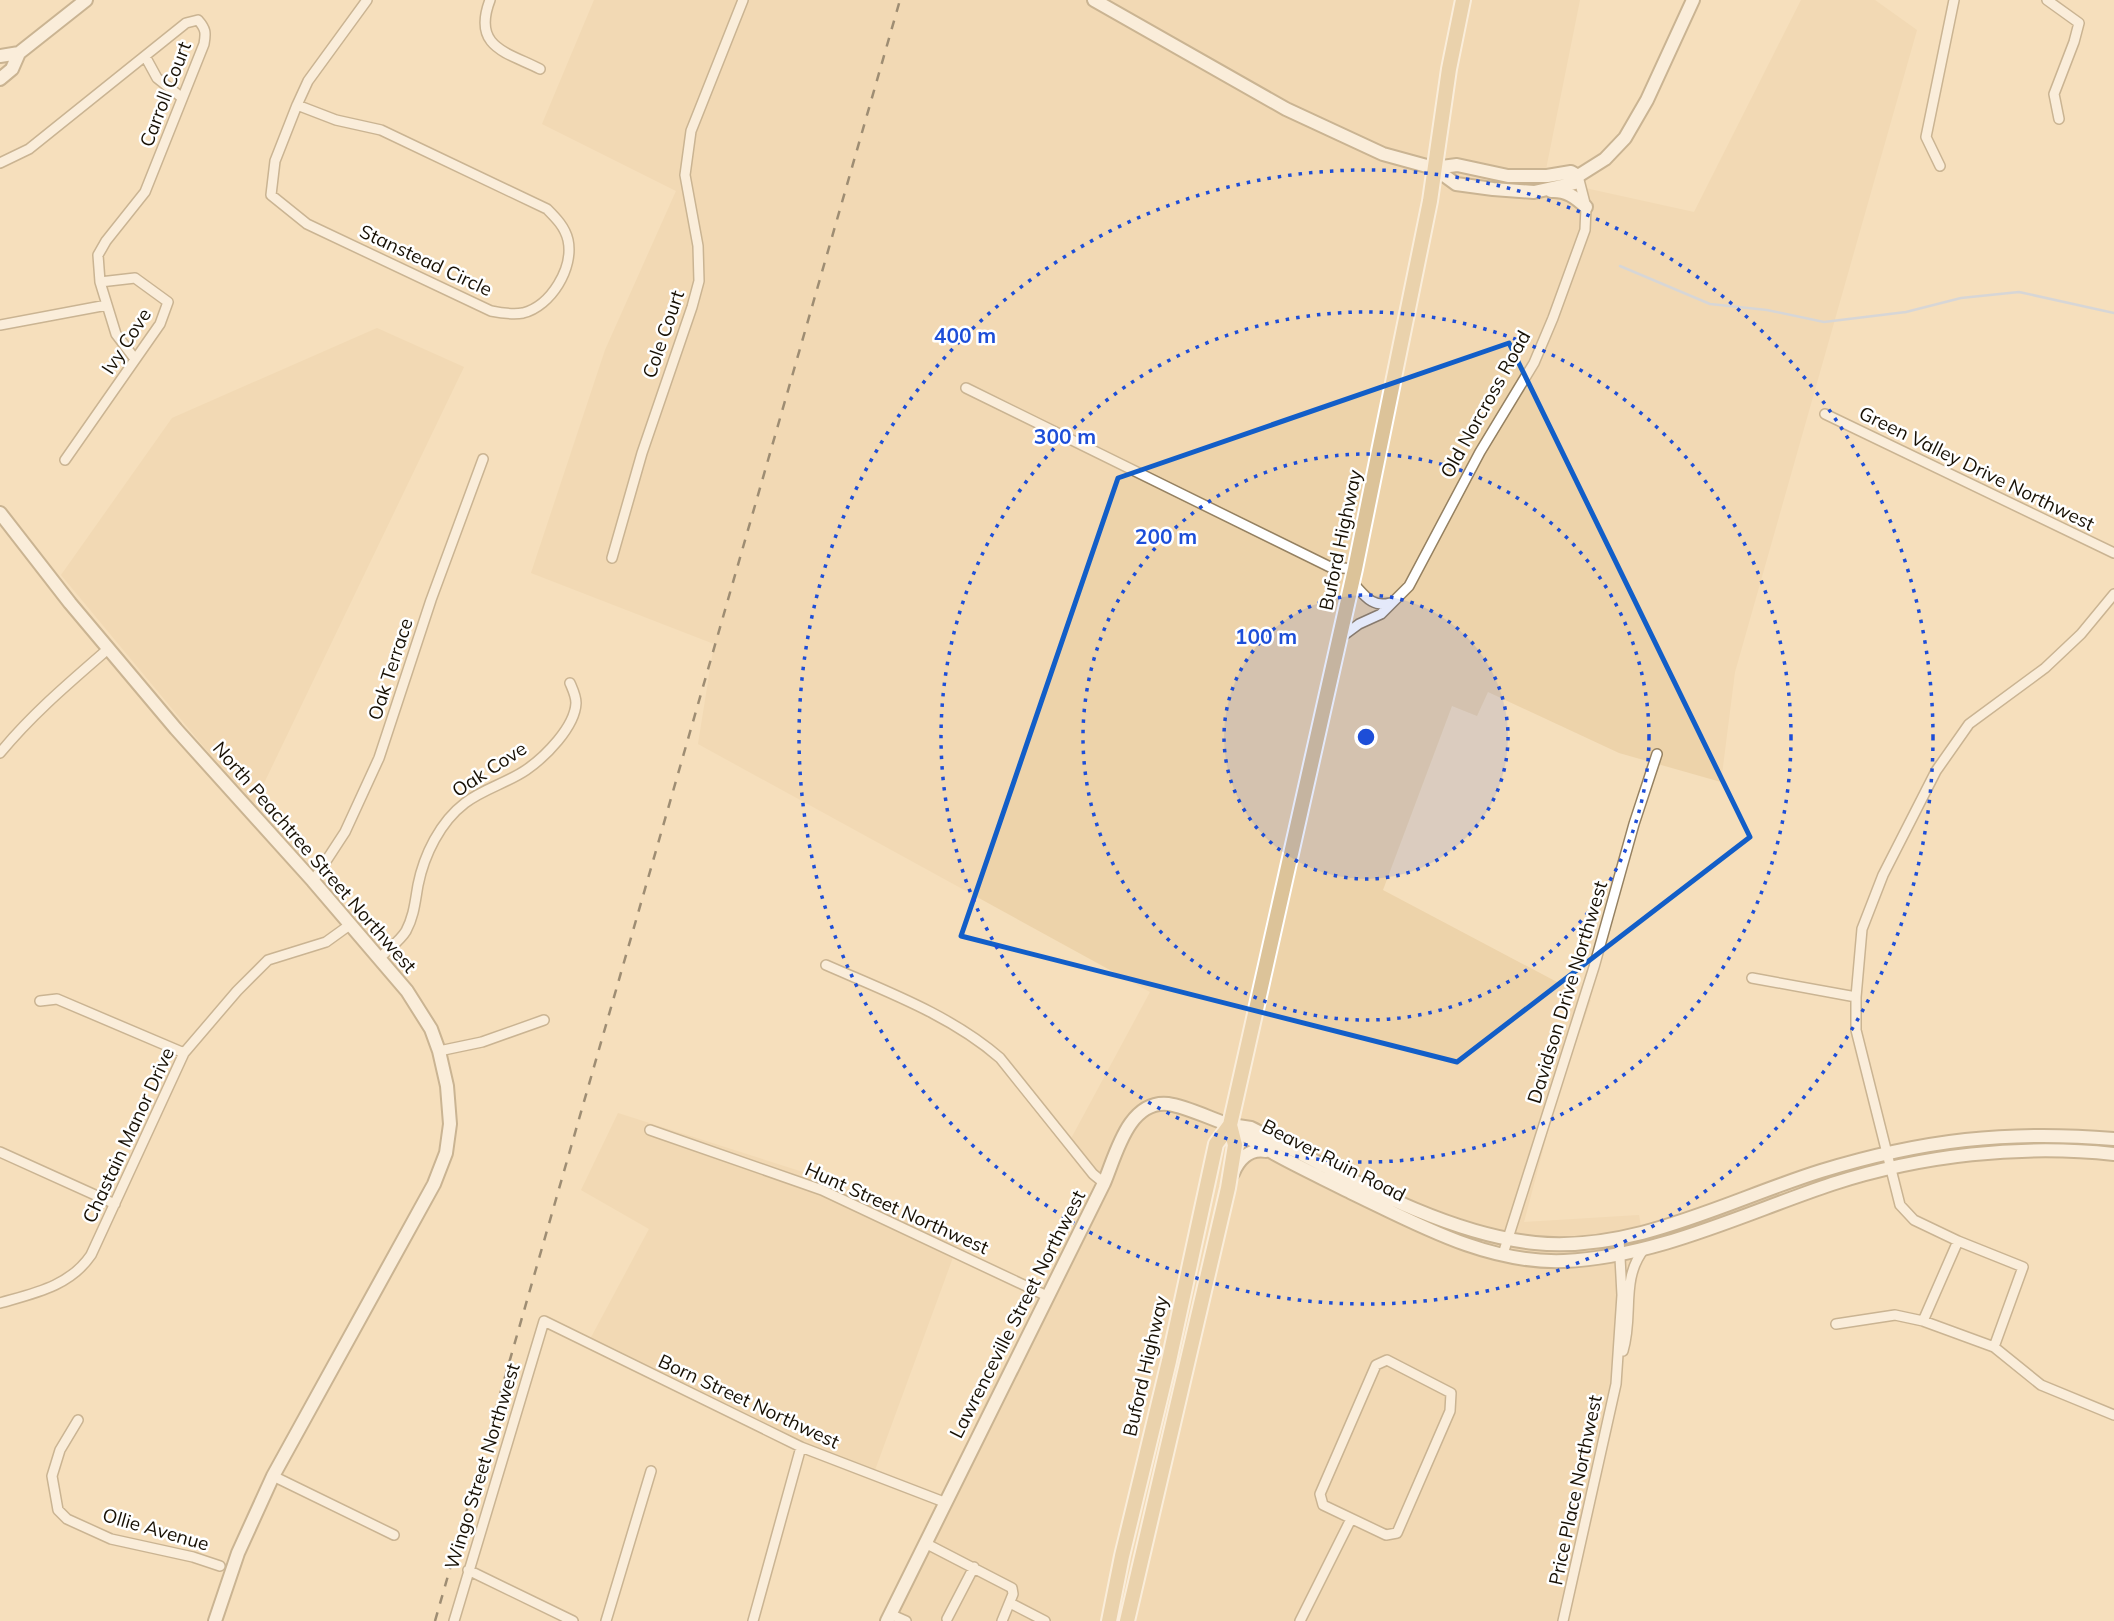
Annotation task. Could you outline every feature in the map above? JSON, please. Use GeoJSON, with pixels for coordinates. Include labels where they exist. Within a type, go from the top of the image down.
{"type":"FeatureCollection","features":[{"type":"Feature","properties":{"kind":"main road","name":"Buford Highway"},"geometry":{"type":"LineString","coordinates":[[1109,1621],[1216,1144],[1230,1125],[1354,575],[1430,201],[1463,0]]}},
{"type":"Feature","properties":{"kind":"main road","name":"Buford Highway"},"geometry":{"type":"LineString","coordinates":[[1127,1621],[1227,1188],[1235,1146],[1230,1125]]}},
{"type":"Feature","properties":{"kind":"main road"},"geometry":{"type":"LineString","coordinates":[[1162,1386],[1180,1390]]}},
{"type":"Feature","properties":{"kind":"street"},"geometry":{"type":"LineString","coordinates":[[0,56],[19,52],[86,0]]}},
{"type":"Feature","properties":{"kind":"street","name":"Stanstead Circle"},"geometry":{"type":"LineString","coordinates":[[297,105],[336,120],[381,130],[547,209],[560,221],[568,239],[569,261],[554,291],[541,304],[524,313],[491,311],[307,224],[271,195],[275,161],[297,105],[308,81],[367,0]]}},
{"type":"Feature","properties":{"kind":"street"},"geometry":{"type":"LineString","coordinates":[[490,0],[484,17],[488,38],[497,47],[540,69]]}},
{"type":"Feature","properties":{"kind":"street","name":"Cole Court"},"geometry":{"type":"LineString","coordinates":[[612,558],[642,453],[699,281],[698,246],[685,175],[687,148],[691,131],[743,0]]}},
{"type":"Feature","properties":{"kind":"street"},"geometry":{"type":"LineString","coordinates":[[1094,0],[1299,116],[1382,154],[1434,168],[1456,184],[1493,189],[1559,190],[1573,196],[1586,207]]}},
{"type":"Feature","properties":{"kind":"street"},"geometry":{"type":"LineString","coordinates":[[1544,191],[1575,183],[1578,176],[1605,159],[1626,138],[1647,100],[1693,0]]}},
{"type":"Feature","properties":{"kind":"street"},"geometry":{"type":"LineString","coordinates":[[1940,166],[1926,137],[1954,0]]}},
{"type":"Feature","properties":{"kind":"street"},"geometry":{"type":"LineString","coordinates":[[2047,0],[2079,23],[2054,94],[2059,119]]}},
{"type":"Feature","properties":{"kind":"street","name":"Carroll Court"},"geometry":{"type":"LineString","coordinates":[[0,163],[29,149],[186,23],[198,20],[204,26],[204,44],[145,192],[98,255],[100,282],[116,334],[135,359]]}},
{"type":"Feature","properties":{"kind":"street"},"geometry":{"type":"LineString","coordinates":[[0,79],[12,69],[19,52]]}},
{"type":"Feature","properties":{"kind":"street"},"geometry":{"type":"LineString","coordinates":[[145,56],[158,78],[181,97]]}},
{"type":"Feature","properties":{"kind":"street"},"geometry":{"type":"LineString","coordinates":[[1434,168],[1457,165],[1508,176],[1547,176],[1571,172],[1578,176]]}},
{"type":"Feature","properties":{"kind":"street","name":"Old Norcross Road"},"geometry":{"type":"LineString","coordinates":[[1339,638],[1359,624],[1381,614],[1409,586],[1480,452],[1534,363],[1585,230],[1586,207],[1578,176]]}},
{"type":"Feature","properties":{"kind":"street","name":"Ivy Cove"},"geometry":{"type":"LineString","coordinates":[[65,460],[160,324],[168,307],[168,302],[135,278],[100,282]]}},
{"type":"Feature","properties":{"kind":"street"},"geometry":{"type":"LineString","coordinates":[[0,323],[107,304]]}},
{"type":"Feature","properties":{"kind":"street"},"geometry":{"type":"LineString","coordinates":[[966,388],[1330,567],[1354,575],[1373,604],[1391,603]]}},
{"type":"Feature","properties":{"kind":"street","name":"Green Valley Drive Northwest"},"geometry":{"type":"LineString","coordinates":[[1825,414],[2114,553]]}},
{"type":"Feature","properties":{"kind":"street","name":"Oak Terrace"},"geometry":{"type":"LineString","coordinates":[[313,881],[345,832],[379,758],[431,600],[484,459]]}},
{"type":"Feature","properties":{"kind":"street","name":"North Peachtree Street Northwest"},"geometry":{"type":"LineString","coordinates":[[0,513],[108,649],[407,991],[431,1029],[447,1087],[450,1124],[446,1153],[434,1184],[273,1476],[238,1553],[215,1621]]}},
{"type":"Feature","properties":{"kind":"street"},"geometry":{"type":"LineString","coordinates":[[1994,1347],[2023,1267],[1914,1220],[1900,1205],[1856,1030],[1862,929],[1883,875],[1936,771],[1969,724],[2045,668],[2081,634],[2114,594]]}},
{"type":"Feature","properties":{"kind":"street"},"geometry":{"type":"LineString","coordinates":[[0,753],[55,695],[108,649]]}},
{"type":"Feature","properties":{"kind":"street","name":"Oak Cove"},"geometry":{"type":"LineString","coordinates":[[380,957],[404,934],[414,913],[418,884],[443,824],[466,803],[526,770],[560,738],[575,712],[577,700],[570,683]]}},
{"type":"Feature","properties":{"kind":"street","name":"Davidson Drive Northwest"},"geometry":{"type":"LineString","coordinates":[[1503,1254],[1543,1134],[1657,754]]}},
{"type":"Feature","properties":{"kind":"street","name":"Chastain Manor Drive"},"geometry":{"type":"LineString","coordinates":[[0,1303],[45,1289],[80,1270],[91,1255],[184,1053],[237,991],[268,960],[326,942],[351,924]]}},
{"type":"Feature","properties":{"kind":"street"},"geometry":{"type":"LineString","coordinates":[[826,965],[973,1035],[1000,1058],[1093,1174],[1104,1183]]}},
{"type":"Feature","properties":{"kind":"street"},"geometry":{"type":"LineString","coordinates":[[1752,978],[1856,997]]}},
{"type":"Feature","properties":{"kind":"street"},"geometry":{"type":"LineString","coordinates":[[40,1001],[57,999],[184,1053]]}},
{"type":"Feature","properties":{"kind":"street"},"geometry":{"type":"LineString","coordinates":[[439,1051],[482,1042],[544,1020]]}},
{"type":"Feature","properties":{"kind":"street","name":"Lawrenceville Street Northwest"},"geometry":{"type":"LineString","coordinates":[[889,1617],[1104,1183],[1130,1124],[1137,1114],[1149,1107],[1167,1104],[1230,1125]]}},
{"type":"Feature","properties":{"kind":"street","name":"Beaver Ruin Road"},"geometry":{"type":"LineString","coordinates":[[1230,1125],[1267,1151],[1435,1233],[1468,1246],[1503,1254],[1563,1261],[1621,1254],[1644,1248],[1832,1184],[1891,1169],[1943,1159],[2007,1152],[2114,1154]]}},
{"type":"Feature","properties":{"kind":"street","name":"Beaver Ruin Road"},"geometry":{"type":"LineString","coordinates":[[1230,1125],[1251,1128],[1378,1191],[1453,1224],[1536,1243],[1619,1239],[1657,1229],[1819,1172],[1887,1153],[1945,1141],[2059,1134],[2114,1139]]}},
{"type":"Feature","properties":{"kind":"street","name":"Hunt Street Northwest"},"geometry":{"type":"LineString","coordinates":[[650,1130],[822,1189],[1047,1296]]}},
{"type":"Feature","properties":{"kind":"street"},"geometry":{"type":"LineString","coordinates":[[1227,1188],[1237,1163],[1258,1149],[1267,1151]]}},
{"type":"Feature","properties":{"kind":"street"},"geometry":{"type":"LineString","coordinates":[[0,1152],[115,1204]]}},
{"type":"Feature","properties":{"kind":"street","name":"Price Place Northwest"},"geometry":{"type":"LineString","coordinates":[[1563,1621],[1616,1384],[1622,1295],[1619,1239]]}},
{"type":"Feature","properties":{"kind":"street"},"geometry":{"type":"LineString","coordinates":[[1923,1321],[1958,1241]]}},
{"type":"Feature","properties":{"kind":"street","name":"Price Place Northwest"},"geometry":{"type":"LineString","coordinates":[[1618,1365],[1625,1348],[1629,1325],[1630,1276],[1644,1248]]}},
{"type":"Feature","properties":{"kind":"street"},"geometry":{"type":"LineString","coordinates":[[1836,1324],[1895,1315],[1923,1321],[1994,1347],[2041,1385],[2114,1415]]}},
{"type":"Feature","properties":{"kind":"street","name":"Born Street Northwest"},"geometry":{"type":"LineString","coordinates":[[544,1321],[802,1447],[944,1502]]}},
{"type":"Feature","properties":{"kind":"street","name":"Wingo Street Northwest"},"geometry":{"type":"LineString","coordinates":[[454,1621],[544,1321]]}},
{"type":"Feature","properties":{"kind":"street"},"geometry":{"type":"LineString","coordinates":[[1387,1360],[1451,1393],[1450,1411],[1397,1533],[1386,1535],[1351,1519],[1323,1505],[1320,1494],[1376,1366],[1387,1360]]}},
{"type":"Feature","properties":{"kind":"street","name":"Ollie Avenue"},"geometry":{"type":"LineString","coordinates":[[78,1420],[60,1450],[52,1476],[58,1510],[111,1539],[193,1557],[220,1566]]}},
{"type":"Feature","properties":{"kind":"street"},"geometry":{"type":"LineString","coordinates":[[753,1621],[802,1447]]}},
{"type":"Feature","properties":{"kind":"street"},"geometry":{"type":"LineString","coordinates":[[606,1621],[651,1471]]}},
{"type":"Feature","properties":{"kind":"street"},"geometry":{"type":"LineString","coordinates":[[273,1476],[394,1535]]}},
{"type":"Feature","properties":{"kind":"street"},"geometry":{"type":"LineString","coordinates":[[1300,1621],[1351,1519]]}},
{"type":"Feature","properties":{"kind":"street"},"geometry":{"type":"LineString","coordinates":[[925,1543],[1010,1585],[1013,1592],[1002,1621]]}},
{"type":"Feature","properties":{"kind":"street"},"geometry":{"type":"LineString","coordinates":[[947,1619],[974,1567]]}},
{"type":"Feature","properties":{"kind":"street"},"geometry":{"type":"LineString","coordinates":[[468,1570],[573,1621]]}},
{"type":"Feature","properties":{"kind":"street"},"geometry":{"type":"LineString","coordinates":[[1010,1603],[1045,1621]]}},
{"type":"Feature","properties":{"kind":"street"},"geometry":{"type":"LineString","coordinates":[[889,1617],[906,1621]]}},
{"type":"Feature","properties":{"kind":"highlighted area"},"geometry":{"type":"Polygon","coordinates":[[[1509,343],[1750,837],[1457,1062],[961,936],[1118,478],[1509,343]]]}},
{"type":"Feature","properties":{"kind":"shaded area"},"geometry":{"type":"Polygon","coordinates":[[[594,0],[1580,0],[1544,179],[1694,212],[1801,0],[1875,0],[1917,30],[1735,672],[1721,782],[1619,753],[1488,692],[1477,716],[1452,706],[1383,890],[1591,1000],[1557,1097],[1524,1222],[1639,1215],[1644,1244],[1618,1380],[1563,1621],[903,1621],[891,1616],[994,1382],[1068,1258],[1105,1180],[1067,1146],[1150,992],[698,744],[714,644],[531,573],[605,350],[676,191],[542,124],[594,0]]]}},
{"type":"Feature","properties":{"kind":"shaded area"},"geometry":{"type":"Polygon","coordinates":[[[377,328],[464,367],[253,806],[61,575],[172,418],[377,328]]]}},
{"type":"Feature","properties":{"kind":"shaded area"},"geometry":{"type":"Polygon","coordinates":[[[618,1113],[828,1180],[959,1241],[875,1470],[783,1435],[588,1343],[649,1229],[581,1190],[618,1113]]]}},
{"type":"Feature","properties":{"kind":"waterway"},"geometry":{"type":"LineString","coordinates":[[1620,266],[1710,304],[1767,310],[1824,322],[1906,312],[1961,298],[2019,292],[2114,313]]}},
{"type":"Feature","properties":{"kind":"railway"},"geometry":{"type":"LineString","coordinates":[[435,1621],[900,0]]}}]}
